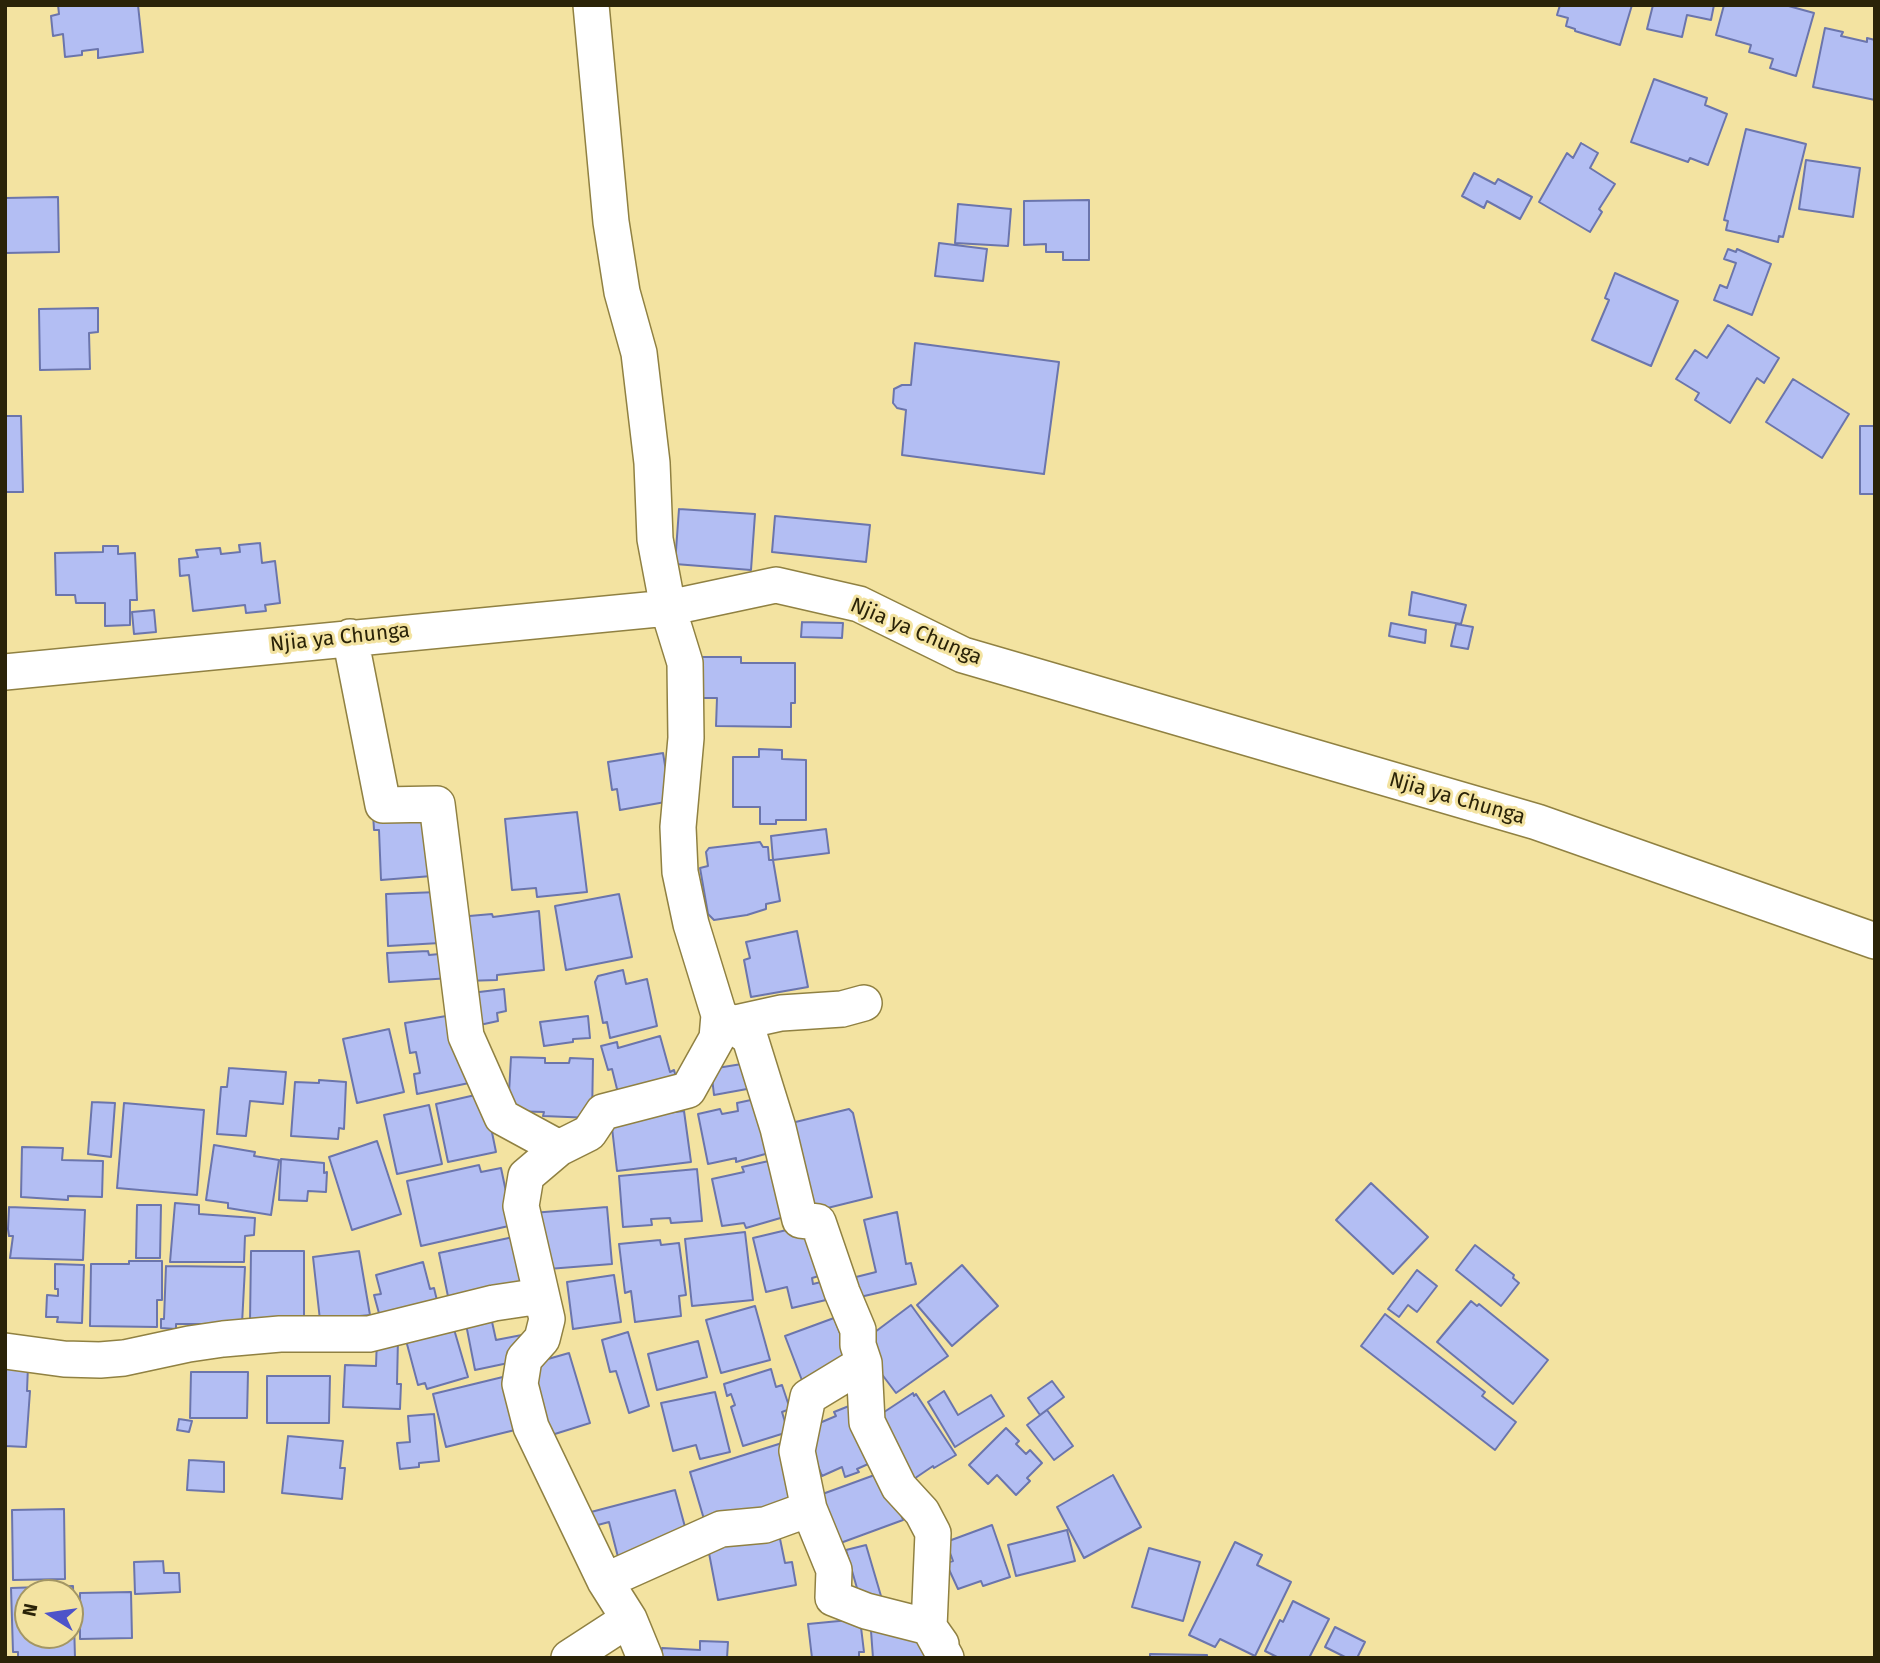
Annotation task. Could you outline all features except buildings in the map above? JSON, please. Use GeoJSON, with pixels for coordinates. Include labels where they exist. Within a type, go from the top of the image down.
{"type":"FeatureCollection","features":[{"type":"Feature","properties":{"kind":"street"},"geometry":{"type":"LineString","coordinates":[[590,5],[611,222],[622,292],[639,353],[652,463],[655,539],[668,608],[685,663],[686,738],[678,827],[680,872],[691,924],[725,1019],[750,1038],[778,1128],[800,1220],[818,1222],[858,1330],[858,1345],[864,1363],[867,1422],[899,1486],[922,1512],[933,1533],[929,1627],[946,1658]]}},
{"type":"Feature","properties":{"kind":"street","name":"Njia ya Chunga"},"geometry":{"type":"LineString","coordinates":[[5,672],[668,608],[776,585],[859,604],[964,655],[1537,822],[1875,941]]}},
{"type":"Feature","properties":{"kind":"street"},"geometry":{"type":"LineString","coordinates":[[350,637],[383,806],[437,804],[466,1036],[502,1117],[559,1148]]}},
{"type":"Feature","properties":{"kind":"street"},"geometry":{"type":"LineString","coordinates":[[725,1019],[842,1009],[863,1003]]}},
{"type":"Feature","properties":{"kind":"street"},"geometry":{"type":"LineString","coordinates":[[645,1658],[629,1619],[605,1581],[531,1427],[520,1384],[524,1359],[542,1339],[547,1319],[521,1206],[526,1176],[559,1148],[589,1133],[603,1112],[688,1090],[725,1019]]}},
{"type":"Feature","properties":{"kind":"street"},"geometry":{"type":"LineString","coordinates":[[5,1351],[64,1359],[100,1360],[223,1339],[280,1334],[369,1334],[494,1303],[541,1296]]}},
{"type":"Feature","properties":{"kind":"street"},"geometry":{"type":"LineString","coordinates":[[864,1363],[808,1397],[797,1451],[809,1509],[834,1570],[833,1598],[866,1611],[929,1627],[951,1658]]}},
{"type":"Feature","properties":{"kind":"street"},"geometry":{"type":"LineString","coordinates":[[605,1581],[721,1529],[765,1525],[809,1509]]}},
{"type":"Feature","properties":{"kind":"street"},"geometry":{"type":"LineString","coordinates":[[569,1658],[629,1619]]}}]}
